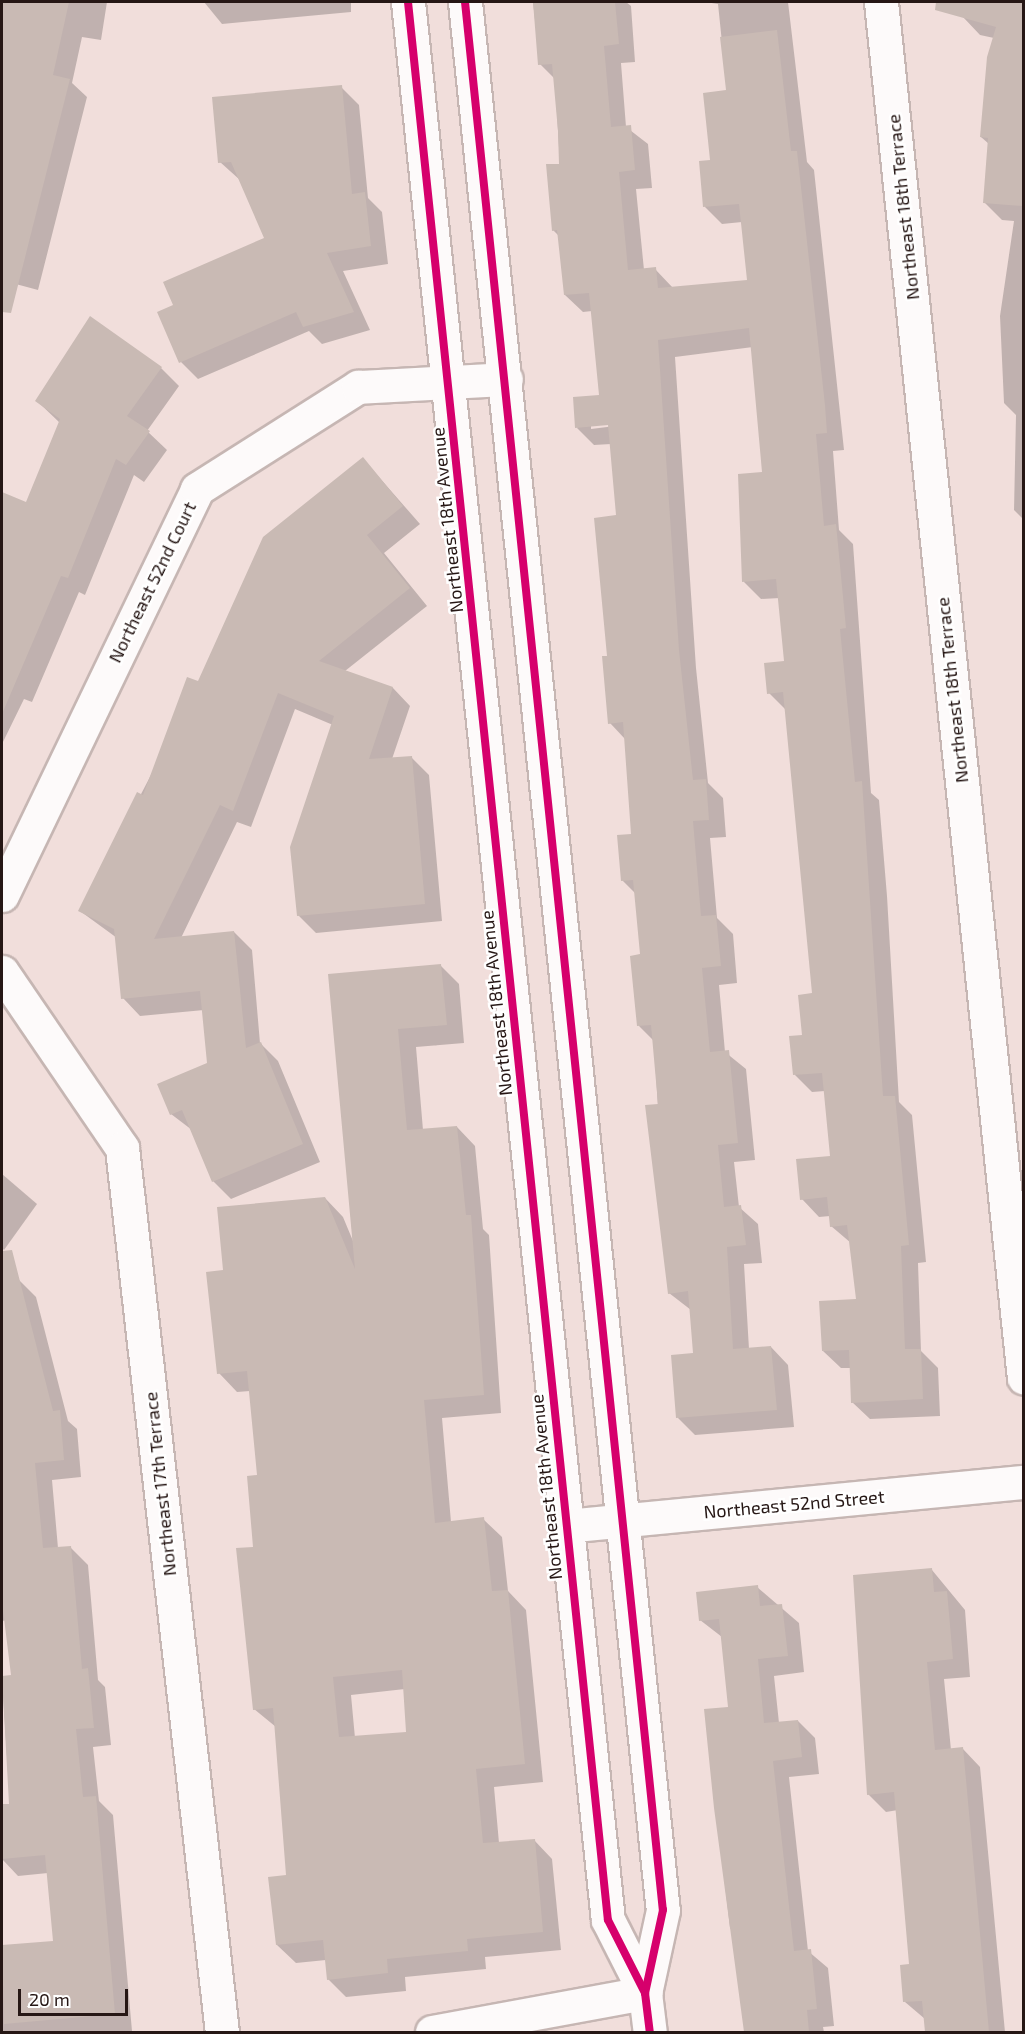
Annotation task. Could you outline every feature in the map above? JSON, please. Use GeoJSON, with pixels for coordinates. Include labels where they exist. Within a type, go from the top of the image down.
{"type":"FeatureCollection","features":[{"type":"Feature","properties":{"kind":"street","name":"Northeast 18th Avenue"},"geometry":{"type":"LineString","coordinates":[[408,2],[565,1526],[608,1920],[645,1993]]}},
{"type":"Feature","properties":{"kind":"street","name":"Northeast 18th Avenue"},"geometry":{"type":"LineString","coordinates":[[465,2],[663,1910],[645,1993],[650,2032]]}},
{"type":"Feature","properties":{"kind":"street","name":"Northeast 18th Terrace"},"geometry":{"type":"LineString","coordinates":[[881,2],[1023,1378]]}},
{"type":"Feature","properties":{"kind":"street","name":"Northeast 52nd Court"},"geometry":{"type":"LineString","coordinates":[[2,895],[197,489],[358,387],[506,380]]}},
{"type":"Feature","properties":{"kind":"street","name":"Northeast 17th Terrace"},"geometry":{"type":"LineString","coordinates":[[2,972],[122,1148],[222,2032]]}},
{"type":"Feature","properties":{"kind":"street","name":"Northeast 52nd Street"},"geometry":{"type":"LineString","coordinates":[[565,1526],[1023,1482]]}},
{"type":"Feature","properties":{"kind":"street"},"geometry":{"type":"LineString","coordinates":[[432,2032],[575,2011],[645,1993]]}},
{"type":"Feature","properties":{"kind":"building"},"geometry":{"type":"Polygon","coordinates":[[[2,2],[69,2],[53,75],[70,79],[11,313],[2,312],[2,2]]]}},
{"type":"Feature","properties":{"kind":"building"},"geometry":{"type":"Polygon","coordinates":[[[533,2],[615,2],[619,44],[604,46],[611,127],[631,125],[635,170],[619,172],[628,270],[656,267],[658,288],[747,280],[739,204],[703,207],[699,161],[710,160],[703,93],[726,90],[720,37],[777,30],[791,151],[797,151],[825,405],[827,433],[816,434],[824,526],[836,524],[846,628],[840,629],[855,782],[862,781],[883,1096],[895,1096],[909,1245],[901,1246],[905,1349],[921,1349],[923,1399],[851,1403],[849,1350],[822,1351],[819,1301],[856,1299],[847,1225],[830,1227],[827,1197],[800,1200],[796,1159],[830,1156],[822,1073],[793,1075],[789,1036],[802,1035],[798,995],[812,993],[783,692],[767,694],[764,663],[784,661],[776,579],[742,582],[738,474],[762,472],[749,328],[658,340],[679,650],[693,780],[706,779],[709,820],[693,821],[701,916],[716,915],[721,966],[702,968],[710,1052],[729,1050],[738,1143],[718,1145],[724,1207],[741,1205],[746,1245],[727,1247],[733,1349],[771,1346],[777,1410],[676,1418],[671,1355],[693,1353],[688,1291],[668,1294],[645,1105],[658,1104],[651,1025],[637,1026],[630,956],[640,954],[633,880],[621,881],[617,835],[631,834],[623,722],[608,724],[602,656],[607,656],[594,518],[616,515],[608,425],[575,428],[573,397],[599,395],[589,293],[564,295],[557,230],[552,231],[546,164],[559,164],[552,64],[538,65],[533,2]]]}},
{"type":"Feature","properties":{"kind":"building"},"geometry":{"type":"Polygon","coordinates":[[[936,2],[1023,2],[1023,206],[983,203],[988,138],[980,137],[987,57],[996,27],[935,10],[936,2]]]}},
{"type":"Feature","properties":{"kind":"building"},"geometry":{"type":"Polygon","coordinates":[[[342,85],[352,194],[365,192],[371,246],[327,253],[354,312],[303,327],[296,312],[179,363],[157,312],[173,305],[163,282],[264,238],[231,162],[218,163],[212,97],[342,85]]]}},
{"type":"Feature","properties":{"kind":"building"},"geometry":{"type":"Polygon","coordinates":[[[90,316],[162,367],[127,416],[150,431],[126,465],[116,459],[68,578],[61,576],[2,714],[2,492],[26,502],[60,419],[35,401],[90,316]]]}},
{"type":"Feature","properties":{"kind":"building"},"geometry":{"type":"Polygon","coordinates":[[[363,457],[403,506],[367,535],[410,588],[319,661],[393,687],[369,759],[412,756],[425,904],[297,916],[290,847],[334,716],[278,693],[233,811],[220,805],[154,939],[234,931],[246,1048],[261,1042],[303,1144],[212,1182],[182,1110],[170,1115],[157,1084],[207,1063],[200,991],[121,999],[114,929],[78,911],[137,792],[143,795],[187,677],[198,681],[263,537],[363,457]]]}},
{"type":"Feature","properties":{"kind":"building"},"geometry":{"type":"Polygon","coordinates":[[[441,964],[447,1025],[398,1029],[407,1130],[457,1126],[466,1215],[471,1215],[484,1395],[424,1400],[435,1523],[484,1517],[492,1591],[508,1590],[525,1764],[476,1769],[483,1843],[535,1839],[543,1932],[467,1939],[468,1951],[387,1959],[388,1973],[327,1980],[323,1940],[276,1945],[268,1877],[286,1875],[273,1708],[253,1710],[236,1548],[253,1547],[247,1476],[257,1475],[247,1371],[217,1374],[206,1272],[223,1270],[217,1207],[325,1197],[355,1269],[328,974],[441,964]],[[402,1670],[333,1677],[339,1737],[406,1732],[402,1670]]]}},
{"type":"Feature","properties":{"kind":"building"},"geometry":{"type":"Polygon","coordinates":[[[12,1250],[53,1411],[60,1410],[64,1460],[35,1463],[43,1548],[71,1546],[82,1669],[88,1668],[94,1728],[76,1729],[83,1797],[96,1796],[115,2014],[4,2024],[2,1945],[53,1941],[45,1855],[2,1859],[2,1804],[9,1804],[2,1676],[11,1675],[2,1602],[2,1251],[12,1250]]]}},
{"type":"Feature","properties":{"kind":"building"},"geometry":{"type":"Polygon","coordinates":[[[932,1568],[934,1592],[947,1591],[953,1659],[927,1662],[935,1750],[963,1747],[989,2032],[925,2032],[922,2001],[903,2002],[900,1965],[909,1964],[894,1792],[867,1795],[853,1575],[932,1568]]]}},
{"type":"Feature","properties":{"kind":"building"},"geometry":{"type":"Polygon","coordinates":[[[758,1585],[760,1606],[782,1604],[788,1656],[758,1659],[764,1723],[798,1720],[802,1757],[773,1761],[794,1951],[811,1949],[817,2009],[807,2010],[809,2032],[744,2032],[714,1808],[704,1709],[728,1707],[719,1619],[699,1621],[696,1592],[758,1585]]]}},
{"type":"Feature","properties":{"kind":"cycle path"},"geometry":{"type":"LineString","coordinates":[[408,2],[608,1920],[645,1993]]}},
{"type":"Feature","properties":{"kind":"cycle path"},"geometry":{"type":"LineString","coordinates":[[465,2],[663,1910],[645,1993],[650,2032]]}}]}
